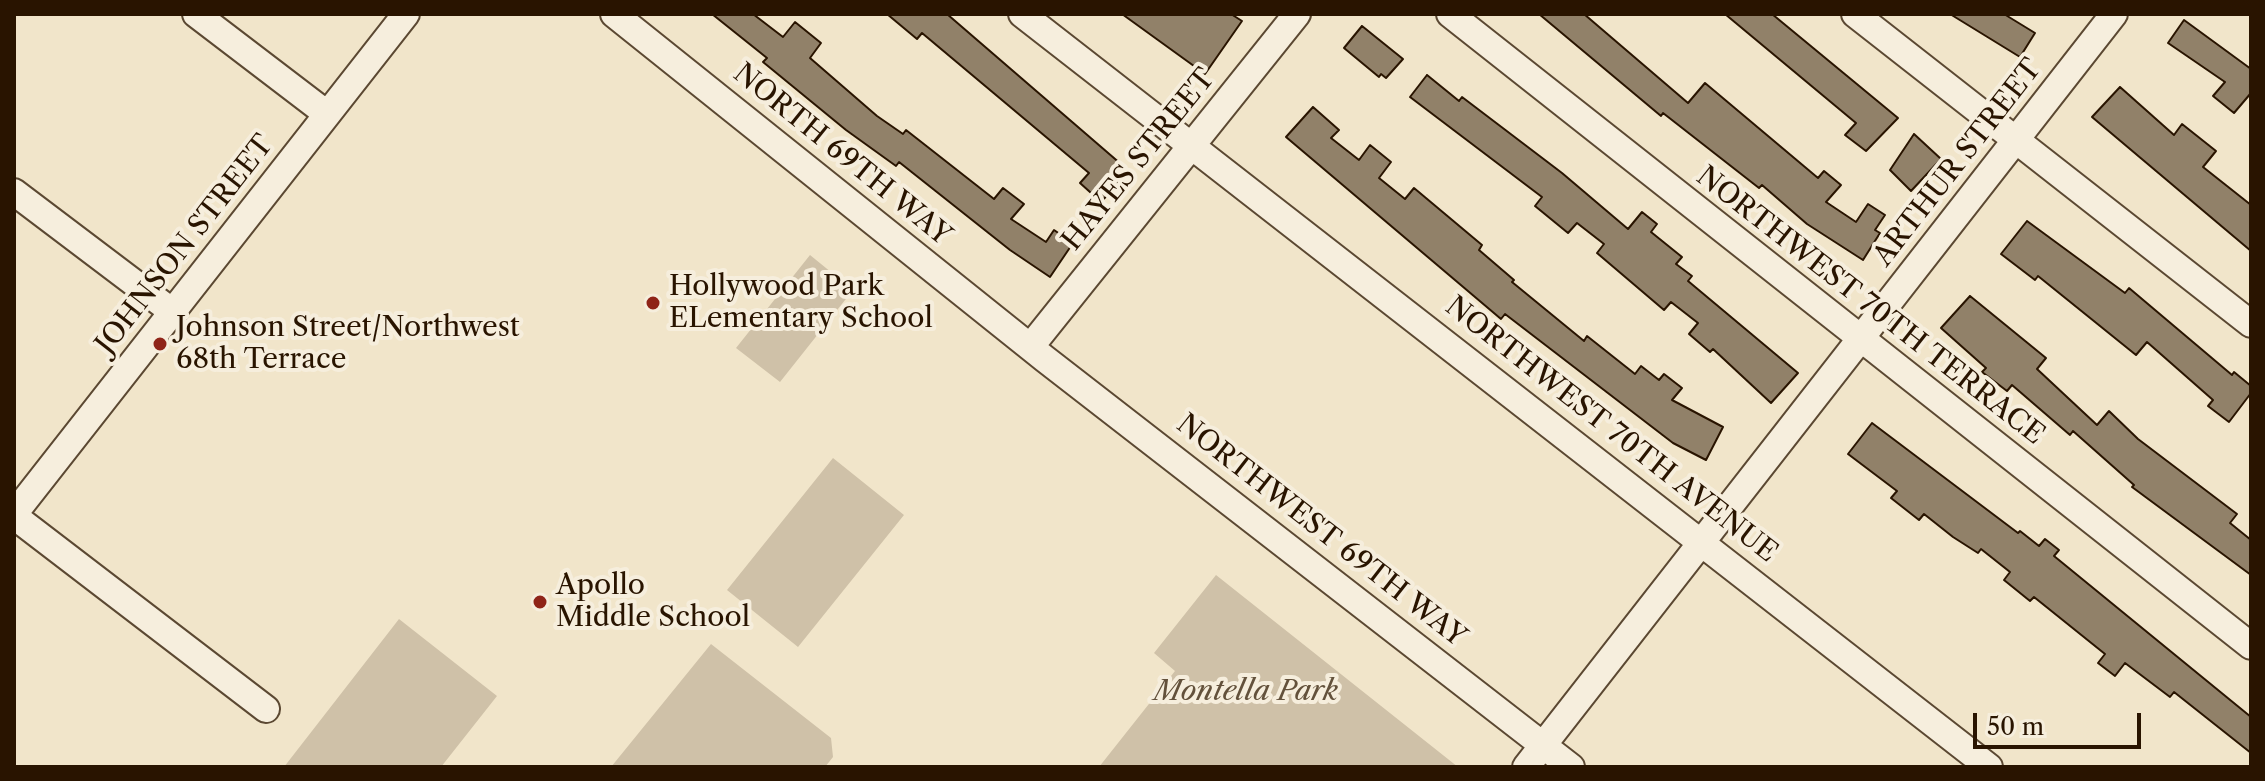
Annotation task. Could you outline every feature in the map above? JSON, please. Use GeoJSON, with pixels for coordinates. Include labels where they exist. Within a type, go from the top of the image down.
{"type":"FeatureCollection","features":[{"type":"Feature","properties":{"kind":"street"},"geometry":{"type":"LineString","coordinates":[[196,14],[327,114]]}},
{"type":"Feature","properties":{"kind":"street","name":"JOHNSON STREET"},"geometry":{"type":"LineString","coordinates":[[14,515],[406,14]]}},
{"type":"Feature","properties":{"kind":"street","name":"NORTH 69TH WAY"},"geometry":{"type":"LineString","coordinates":[[614,14],[1031,346]]}},
{"type":"Feature","properties":{"kind":"street","name":"NORTHWEST 70TH AVENUE"},"geometry":{"type":"LineString","coordinates":[[1022,14],[1989,767]]}},
{"type":"Feature","properties":{"kind":"street","name":"HAYES STREET"},"geometry":{"type":"LineString","coordinates":[[1031,346],[1297,14]]}},
{"type":"Feature","properties":{"kind":"street","name":"NORTHWEST 70TH TERRACE"},"geometry":{"type":"LineString","coordinates":[[1450,14],[2251,646]]}},
{"type":"Feature","properties":{"kind":"street"},"geometry":{"type":"LineString","coordinates":[[1855,14],[2251,324]]}},
{"type":"Feature","properties":{"kind":"street","name":"ARTHUR STREET"},"geometry":{"type":"LineString","coordinates":[[1526,767],[1859,339],[2018,142],[2114,14]]}},
{"type":"Feature","properties":{"kind":"street"},"geometry":{"type":"LineString","coordinates":[[14,192],[174,313]]}},
{"type":"Feature","properties":{"kind":"street","name":"NORTHWEST 69TH WAY"},"geometry":{"type":"LineString","coordinates":[[1031,346],[1571,767]]}},
{"type":"Feature","properties":{"kind":"street"},"geometry":{"type":"LineString","coordinates":[[14,515],[266,709]]}},
{"type":"Feature","properties":{"kind":"green space"},"geometry":{"type":"Polygon","coordinates":[[[810,255],[853,290],[780,382],[736,348],[810,255]]]}},
{"type":"Feature","properties":{"kind":"green space"},"geometry":{"type":"Polygon","coordinates":[[[833,458],[904,515],[798,647],[727,590],[833,458]]]}},
{"type":"Feature","properties":{"kind":"green space","name":"Montella Park"},"geometry":{"type":"Polygon","coordinates":[[[1216,575],[1458,767],[1099,767],[1175,671],[1154,653],[1216,575]]]}},
{"type":"Feature","properties":{"kind":"green space"},"geometry":{"type":"Polygon","coordinates":[[[399,619],[497,696],[441,767],[284,767],[399,619]]]}},
{"type":"Feature","properties":{"kind":"green space"},"geometry":{"type":"Polygon","coordinates":[[[711,644],[831,738],[833,757],[825,767],[611,767],[711,644]]]}},
{"type":"Feature","properties":{"kind":"building"},"geometry":{"type":"Polygon","coordinates":[[[712,14],[753,14],[783,37],[795,22],[821,43],[810,58],[877,116],[903,134],[906,130],[994,199],[1003,188],[1024,204],[1011,219],[1046,242],[1054,230],[1073,243],[1050,277],[1010,250],[899,162],[896,166],[846,130],[763,62],[767,58],[712,14]]]}},
{"type":"Feature","properties":{"kind":"building"},"geometry":{"type":"Polygon","coordinates":[[[887,14],[947,14],[1129,171],[1101,202],[1080,183],[1089,173],[922,33],[917,39],[887,14]]]}},
{"type":"Feature","properties":{"kind":"building"},"geometry":{"type":"Polygon","coordinates":[[[1122,14],[1231,14],[1242,21],[1205,74],[1122,14]]]}},
{"type":"Feature","properties":{"kind":"building"},"geometry":{"type":"Polygon","coordinates":[[[1539,14],[1584,14],[1688,103],[1705,83],[1818,178],[1824,171],[1841,185],[1826,202],[1856,222],[1868,204],[1885,215],[1875,230],[1880,233],[1863,260],[1807,224],[1762,185],[1759,188],[1663,113],[1661,116],[1539,14]]]}},
{"type":"Feature","properties":{"kind":"building"},"geometry":{"type":"Polygon","coordinates":[[[1725,14],[1772,14],[1898,118],[1866,151],[1845,135],[1856,123],[1725,14]]]}},
{"type":"Feature","properties":{"kind":"building"},"geometry":{"type":"Polygon","coordinates":[[[1950,14],[2004,14],[2035,33],[2020,57],[1950,14]]]}},
{"type":"Feature","properties":{"kind":"building"},"geometry":{"type":"Polygon","coordinates":[[[2184,20],[2251,69],[2251,93],[2234,113],[2213,96],[2225,82],[2168,43],[2184,20]]]}},
{"type":"Feature","properties":{"kind":"building"},"geometry":{"type":"Polygon","coordinates":[[[1362,26],[1403,59],[1386,78],[1381,74],[1379,77],[1344,48],[1362,26]]]}},
{"type":"Feature","properties":{"kind":"building"},"geometry":{"type":"Polygon","coordinates":[[[1427,75],[1459,101],[1462,97],[1562,173],[1628,229],[1642,212],[1657,224],[1651,232],[1682,257],[1676,264],[1692,276],[1688,281],[1798,373],[1771,403],[1713,349],[1710,352],[1689,334],[1698,323],[1671,302],[1664,310],[1597,253],[1604,244],[1577,223],[1568,233],[1535,206],[1542,197],[1410,97],[1427,75]]]}},
{"type":"Feature","properties":{"kind":"building"},"geometry":{"type":"Polygon","coordinates":[[[2120,87],[2174,135],[2182,124],[2216,151],[2203,167],[2251,205],[2251,251],[2092,117],[2120,87]]]}},
{"type":"Feature","properties":{"kind":"building"},"geometry":{"type":"Polygon","coordinates":[[[1313,107],[1339,130],[1331,138],[1359,160],[1370,145],[1391,162],[1379,178],[1405,199],[1414,188],[1482,245],[1479,250],[1514,280],[1512,282],[1584,341],[1587,336],[1635,374],[1641,366],[1659,380],[1664,374],[1682,388],[1672,400],[1723,427],[1706,460],[1673,443],[1505,314],[1501,319],[1286,137],[1313,107]]]}},
{"type":"Feature","properties":{"kind":"building"},"geometry":{"type":"Polygon","coordinates":[[[1914,134],[1941,159],[1911,191],[1890,170],[1914,134]]]}},
{"type":"Feature","properties":{"kind":"building"},"geometry":{"type":"Polygon","coordinates":[[[2027,221],[2125,293],[2129,288],[2232,375],[2234,372],[2251,386],[2251,393],[2229,422],[2208,406],[2213,400],[2147,342],[2136,355],[2038,276],[2035,280],[2001,254],[2027,221]]]}},
{"type":"Feature","properties":{"kind":"building"},"geometry":{"type":"Polygon","coordinates":[[[1970,296],[2046,358],[2037,369],[2097,425],[2109,411],[2138,439],[2237,514],[2230,523],[2251,540],[2251,575],[2132,487],[2134,485],[2073,431],[2070,435],[2012,385],[2007,391],[1982,372],[1986,368],[1941,328],[1970,296]]]}},
{"type":"Feature","properties":{"kind":"building"},"geometry":{"type":"Polygon","coordinates":[[[1872,423],[2018,533],[2020,531],[2039,546],[2045,539],[2059,550],[2054,556],[2251,717],[2251,753],[2174,692],[2170,697],[2125,663],[2115,676],[2098,663],[2105,654],[2034,597],[2030,601],[2004,580],[2010,572],[1981,549],[1978,553],[1924,514],[1919,520],[1891,498],[1897,491],[1848,454],[1872,423]]]}},
{"type":"Feature","properties":{"kind":"place","name":"Hollywood Park ELementary School"},"geometry":{"type":"Point","coordinates":[653,303]}},
{"type":"Feature","properties":{"kind":"place","name":"Johnson Street/Northwest 68th Terrace"},"geometry":{"type":"Point","coordinates":[160,344]}},
{"type":"Feature","properties":{"kind":"place","name":"Apollo Middle School"},"geometry":{"type":"Point","coordinates":[540,602]}}]}
